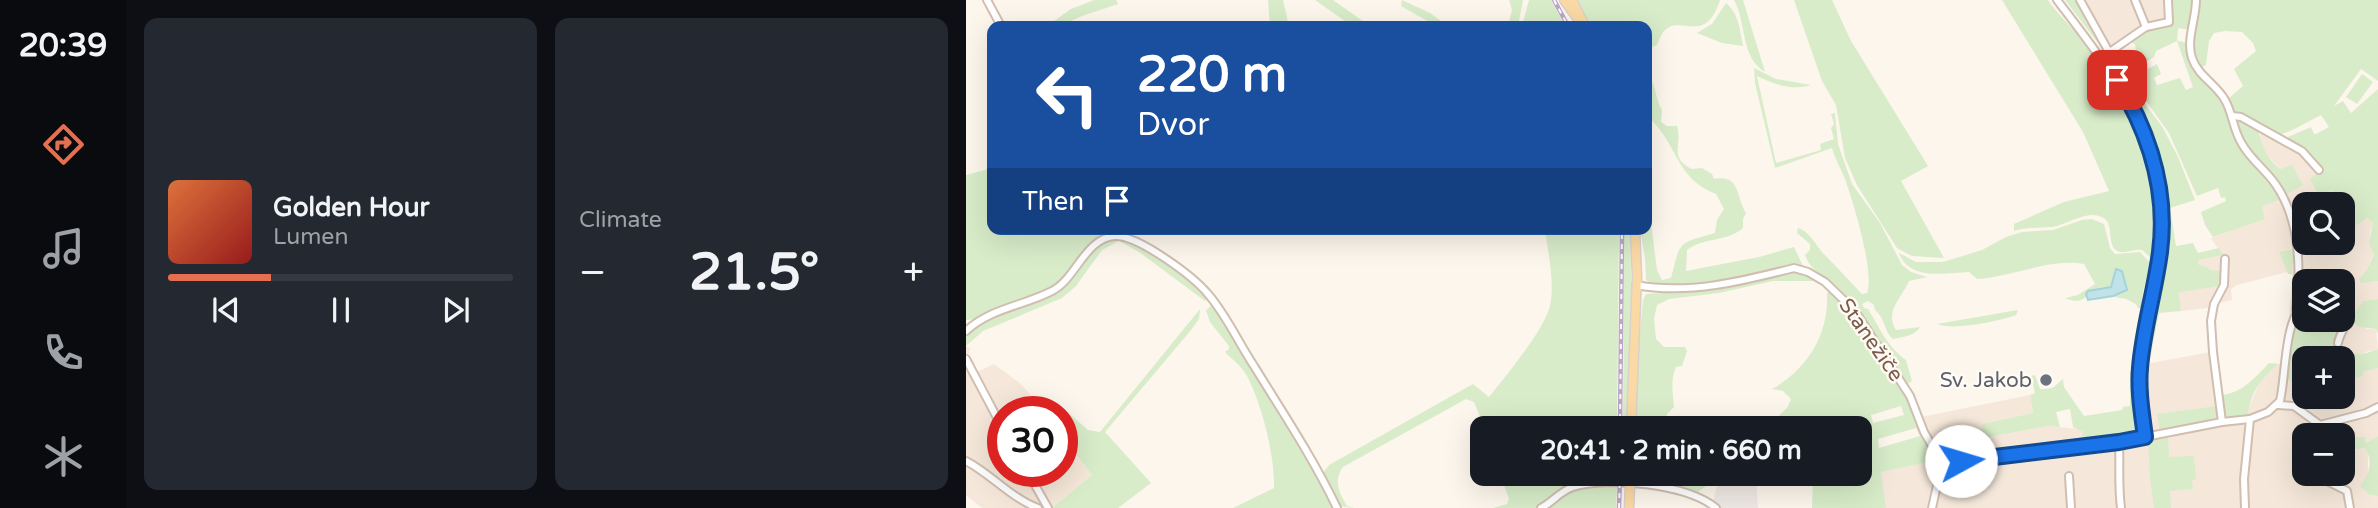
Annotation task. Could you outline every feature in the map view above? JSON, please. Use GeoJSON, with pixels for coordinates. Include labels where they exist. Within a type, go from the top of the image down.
{"type":"FeatureCollection","features":[{"type":"Feature","properties":{"kind":"main road"},"geometry":{"type":"LineString","coordinates":[[1564,0],[1580,21]]}},
{"type":"Feature","properties":{"kind":"main road"},"geometry":{"type":"LineString","coordinates":[[1572,0],[1582,21]]}},
{"type":"Feature","properties":{"kind":"main road"},"geometry":{"type":"LineString","coordinates":[[1631,416],[1636,285],[1634,235]]}},
{"type":"Feature","properties":{"kind":"main road"},"geometry":{"type":"LineString","coordinates":[[1629,508],[1630,486]]}},
{"type":"Feature","properties":{"kind":"street"},"geometry":{"type":"LineString","coordinates":[[987,0],[998,21]]}},
{"type":"Feature","properties":{"kind":"street"},"geometry":{"type":"LineString","coordinates":[[2057,0],[2126,95],[2152,154],[2159,188],[2160,252],[2140,368],[2145,437]]}},
{"type":"Feature","properties":{"kind":"street"},"geometry":{"type":"LineString","coordinates":[[2080,0],[2109,52]]}},
{"type":"Feature","properties":{"kind":"street"},"geometry":{"type":"LineString","coordinates":[[2135,0],[2146,27]]}},
{"type":"Feature","properties":{"kind":"street"},"geometry":{"type":"LineString","coordinates":[[2101,58],[2146,27],[2169,22],[2168,0]]}},
{"type":"Feature","properties":{"kind":"street"},"geometry":{"type":"LineString","coordinates":[[2196,0],[2191,51],[2193,60],[2223,96],[2233,116],[2239,139],[2256,163],[2274,181],[2289,211],[2298,269]]}},
{"type":"Feature","properties":{"kind":"street"},"geometry":{"type":"LineString","coordinates":[[2233,116],[2241,117],[2302,151],[2319,170]]}},
{"type":"Feature","properties":{"kind":"street"},"geometry":{"type":"LineString","coordinates":[[966,331],[976,322],[1005,307],[1056,289],[1070,277],[1094,246],[1110,235]]}},
{"type":"Feature","properties":{"kind":"street"},"geometry":{"type":"LineString","coordinates":[[1118,235],[1167,260],[1186,273],[1209,295],[1306,448],[1337,508]]}},
{"type":"Feature","properties":{"kind":"street"},"geometry":{"type":"LineString","coordinates":[[2222,422],[2211,321],[2214,304],[2224,285],[2225,259]]}},
{"type":"Feature","properties":{"kind":"street","name":"Stanežiče"},"geometry":{"type":"LineString","coordinates":[[1636,285],[1659,289],[1687,289],[1794,268],[1808,272],[1843,296],[1856,311],[1910,396],[1924,432],[1942,463]]}},
{"type":"Feature","properties":{"kind":"street"},"geometry":{"type":"LineString","coordinates":[[966,322],[976,322]]}},
{"type":"Feature","properties":{"kind":"street"},"geometry":{"type":"LineString","coordinates":[[1932,508],[1942,463],[2119,442],[2250,419],[2269,412],[2281,399],[2292,328]]}},
{"type":"Feature","properties":{"kind":"street"},"geometry":{"type":"LineString","coordinates":[[2338,343],[2342,332]]}},
{"type":"Feature","properties":{"kind":"street"},"geometry":{"type":"LineString","coordinates":[[966,359],[987,399]]}},
{"type":"Feature","properties":{"kind":"street"},"geometry":{"type":"LineString","coordinates":[[2278,405],[2294,406],[2317,423]]}},
{"type":"Feature","properties":{"kind":"street"},"geometry":{"type":"LineString","coordinates":[[2328,423],[2378,407]]}},
{"type":"Feature","properties":{"kind":"street"},"geometry":{"type":"LineString","coordinates":[[2245,508],[2244,479],[2250,419]]}},
{"type":"Feature","properties":{"kind":"street"},"geometry":{"type":"LineString","coordinates":[[2119,442],[2118,490],[2121,508]]}},
{"type":"Feature","properties":{"kind":"street"},"geometry":{"type":"LineString","coordinates":[[966,461],[1038,508]]}},
{"type":"Feature","properties":{"kind":"street"},"geometry":{"type":"LineString","coordinates":[[2069,476],[2071,508]]}},
{"type":"Feature","properties":{"kind":"street"},"geometry":{"type":"LineString","coordinates":[[1541,508],[1571,487],[1593,483],[1661,486],[1696,496],[1716,508]]}},
{"type":"Feature","properties":{"kind":"street"},"geometry":{"type":"LineString","coordinates":[[2337,486],[2347,491],[2350,508]]}},
{"type":"Feature","properties":{"kind":"street"},"geometry":{"type":"LineString","coordinates":[[1036,487],[1048,508]]}},
{"type":"Feature","properties":{"kind":"shaded area"},"geometry":{"type":"Polygon","coordinates":[[[2076,0],[2170,0],[2171,23],[2103,47],[2087,24],[2076,0]]]}},
{"type":"Feature","properties":{"kind":"shaded area"},"geometry":{"type":"Polygon","coordinates":[[[2264,128],[2313,156],[2332,189],[2333,192],[2292,192],[2292,255],[2355,255],[2355,225],[2367,218],[2373,223],[2370,233],[2374,254],[2361,276],[2368,282],[2378,281],[2378,299],[2363,301],[2366,329],[2376,329],[2378,349],[2365,352],[2363,372],[2378,368],[2378,436],[2366,443],[2355,439],[2355,423],[2292,423],[2292,486],[2355,486],[2355,449],[2365,448],[2368,453],[2368,476],[2374,495],[2378,496],[2378,508],[1886,508],[1880,472],[1937,460],[1921,417],[2030,395],[2033,413],[1983,424],[1983,429],[1974,440],[2047,426],[2080,429],[2083,437],[2140,426],[2134,366],[2211,352],[2220,395],[2248,409],[2263,376],[2278,364],[2288,363],[2292,371],[2292,409],[2355,409],[2355,346],[2335,346],[2339,332],[2355,332],[2355,269],[2292,269],[2292,275],[2287,272],[2237,285],[2231,289],[2232,300],[2218,303],[2216,307],[2181,311],[2179,292],[2210,270],[2199,265],[2198,260],[2222,255],[2211,238],[2265,218],[2261,206],[2282,199],[2289,166],[2280,169],[2265,153],[2259,137],[2264,128]]]}},
{"type":"Feature","properties":{"kind":"shaded area"},"geometry":{"type":"Polygon","coordinates":[[[2292,275],[2292,318],[2289,317],[2292,275]]]}},
{"type":"Feature","properties":{"kind":"shaded area"},"geometry":{"type":"Polygon","coordinates":[[[966,346],[970,348],[969,354],[975,364],[972,368],[975,373],[994,364],[1021,384],[1032,396],[987,396],[987,487],[1077,487],[1052,508],[982,508],[966,495],[966,346]]]}},
{"type":"Feature","properties":{"kind":"shaded area"},"geometry":{"type":"Polygon","coordinates":[[[1078,457],[1092,475],[1078,487],[1078,457]]]}},
{"type":"Feature","properties":{"kind":"shaded area"},"geometry":{"type":"Polygon","coordinates":[[[1717,486],[1757,486],[1758,508],[1719,508],[1713,502],[1717,486]]]}},
{"type":"Feature","properties":{"kind":"green space"},"geometry":{"type":"Polygon","coordinates":[[[1094,0],[1116,0],[1118,4],[1071,21],[1054,21],[1071,9],[1094,0]]]}},
{"type":"Feature","properties":{"kind":"green space"},"geometry":{"type":"Polygon","coordinates":[[[1268,0],[1283,0],[1288,21],[1270,21],[1268,0]]]}},
{"type":"Feature","properties":{"kind":"green space"},"geometry":{"type":"Polygon","coordinates":[[[1315,0],[1333,0],[1363,21],[1345,21],[1315,0]]]}},
{"type":"Feature","properties":{"kind":"green space"},"geometry":{"type":"Polygon","coordinates":[[[1402,0],[1441,21],[1427,21],[1401,6],[1402,0]]]}},
{"type":"Feature","properties":{"kind":"green space"},"geometry":{"type":"Polygon","coordinates":[[[1509,0],[1523,0],[1519,21],[1509,21],[1512,10],[1509,0]]]}},
{"type":"Feature","properties":{"kind":"green space"},"geometry":{"type":"Polygon","coordinates":[[[1529,0],[1551,0],[1562,21],[1523,21],[1529,0]]]}},
{"type":"Feature","properties":{"kind":"green space"},"geometry":{"type":"Polygon","coordinates":[[[1576,0],[1720,0],[1707,22],[1700,26],[1670,26],[1663,32],[1657,45],[1652,47],[1652,21],[1588,21],[1576,0]]]}},
{"type":"Feature","properties":{"kind":"green space"},"geometry":{"type":"Polygon","coordinates":[[[1734,0],[1743,0],[1765,72],[1751,58],[1734,0]]]}},
{"type":"Feature","properties":{"kind":"green space"},"geometry":{"type":"Polygon","coordinates":[[[1794,0],[1832,0],[1851,41],[1928,166],[1901,181],[1944,258],[1912,256],[1897,248],[1857,185],[1845,158],[1836,105],[1822,81],[1794,0]]]}},
{"type":"Feature","properties":{"kind":"green space"},"geometry":{"type":"Polygon","coordinates":[[[2002,0],[2048,0],[2076,33],[2111,83],[2139,138],[2148,167],[2154,197],[2155,227],[2151,258],[2142,250],[2116,250],[2111,242],[2108,222],[2099,216],[2086,216],[2058,226],[2014,231],[2014,224],[2064,202],[2109,191],[2083,132],[2002,0]]]}},
{"type":"Feature","properties":{"kind":"green space"},"geometry":{"type":"Polygon","coordinates":[[[2065,0],[2076,0],[2103,47],[2101,47],[2065,0]]]}},
{"type":"Feature","properties":{"kind":"green space"},"geometry":{"type":"Polygon","coordinates":[[[2170,0],[2194,0],[2191,30],[2178,28],[2177,41],[2190,43],[2190,53],[2223,98],[2233,127],[2282,199],[2262,206],[2265,219],[2213,237],[2201,212],[2226,201],[2225,197],[2221,198],[2218,188],[2197,196],[2169,133],[2114,56],[2124,50],[2136,51],[2135,44],[2126,41],[2142,31],[2171,23],[2170,0]],[[2177,41],[2156,51],[2154,57],[2144,63],[2148,69],[2157,64],[2161,74],[2154,78],[2157,85],[2180,78],[2186,90],[2193,87],[2177,41]]]}},
{"type":"Feature","properties":{"kind":"green space"},"geometry":{"type":"Polygon","coordinates":[[[2198,0],[2378,0],[2378,81],[2361,69],[2334,106],[2343,101],[2351,113],[2378,89],[2378,281],[2361,283],[2359,279],[2374,255],[2369,243],[2373,223],[2367,218],[2355,225],[2355,192],[2317,192],[2310,179],[2320,171],[2312,156],[2288,137],[2311,127],[2316,134],[2329,127],[2321,115],[2277,135],[2235,112],[2228,99],[2243,86],[2234,69],[2256,51],[2253,43],[2242,32],[2214,33],[2209,41],[2206,65],[2199,69],[2192,51],[2198,0]]]}},
{"type":"Feature","properties":{"kind":"green space"},"geometry":{"type":"Polygon","coordinates":[[[1726,3],[1736,17],[1743,46],[1722,43],[1697,33],[1712,24],[1726,3]]]}},
{"type":"Feature","properties":{"kind":"green space"},"geometry":{"type":"Polygon","coordinates":[[[2111,58],[2163,128],[2195,200],[2170,208],[2176,246],[2193,243],[2198,253],[2219,248],[2223,255],[2198,260],[2199,265],[2210,270],[2223,271],[2221,286],[2179,292],[2181,311],[2159,313],[2149,364],[2145,347],[2166,244],[2167,218],[2161,172],[2150,133],[2111,58]]]}},
{"type":"Feature","properties":{"kind":"green space"},"geometry":{"type":"Polygon","coordinates":[[[1754,68],[1776,79],[1811,85],[1783,86],[1757,76],[1776,163],[1821,150],[1820,144],[1834,139],[1831,114],[1835,113],[1838,144],[1852,184],[1880,223],[1902,265],[1911,272],[1927,277],[1909,281],[1893,311],[1896,330],[1920,327],[1912,334],[1893,339],[1874,305],[1868,301],[1862,304],[1889,343],[1906,360],[1912,381],[1906,385],[1858,311],[1839,289],[1811,266],[1805,255],[1810,250],[1810,244],[1797,233],[1798,228],[1807,233],[1862,294],[1867,293],[1868,270],[1862,237],[1849,189],[1832,148],[1775,168],[1755,83],[1754,68]]]}},
{"type":"Feature","properties":{"kind":"green space"},"geometry":{"type":"Polygon","coordinates":[[[2362,74],[2373,82],[2357,104],[2346,97],[2362,74]]]}},
{"type":"Feature","properties":{"kind":"green space"},"geometry":{"type":"Polygon","coordinates":[[[1652,82],[1662,110],[1661,122],[1667,126],[1677,126],[1680,160],[1692,169],[1702,168],[1712,174],[1714,179],[1729,180],[1736,188],[1746,213],[1743,228],[1737,232],[1687,250],[1686,271],[1759,257],[1794,247],[1803,266],[1766,270],[1679,287],[1661,286],[1646,280],[1641,235],[1652,235],[1652,230],[1657,270],[1662,280],[1671,278],[1682,246],[1693,239],[1715,233],[1717,220],[1724,209],[1716,194],[1692,179],[1652,121],[1652,82]]]}},
{"type":"Feature","properties":{"kind":"green space"},"geometry":{"type":"Polygon","coordinates":[[[2239,119],[2258,130],[2271,161],[2280,169],[2292,165],[2303,185],[2285,195],[2247,152],[2238,132],[2236,122],[2239,119]]]}},
{"type":"Feature","properties":{"kind":"green space"},"geometry":{"type":"Polygon","coordinates":[[[987,169],[987,235],[1102,235],[1067,277],[1050,289],[1016,300],[977,319],[966,320],[966,175],[987,169]]]}},
{"type":"Feature","properties":{"kind":"green space"},"geometry":{"type":"Polygon","coordinates":[[[2092,219],[2104,224],[2110,248],[2115,254],[2140,252],[2150,263],[2142,296],[2142,308],[2126,299],[2109,296],[2124,292],[2116,269],[2111,287],[2099,288],[2084,299],[2076,301],[2065,298],[2078,295],[2095,284],[2084,264],[2058,264],[1977,279],[1969,272],[1919,272],[1904,262],[1899,253],[1916,262],[1943,262],[1982,250],[2022,232],[2053,230],[2092,219]]]}},
{"type":"Feature","properties":{"kind":"green space"},"geometry":{"type":"Polygon","coordinates":[[[1546,235],[1619,235],[1617,416],[1480,416],[1474,402],[1466,399],[1343,467],[1338,477],[1340,491],[1347,506],[1355,508],[1338,506],[1323,473],[1329,465],[1473,384],[1489,397],[1533,340],[1546,316],[1551,297],[1546,235]]]}},
{"type":"Feature","properties":{"kind":"green space"},"geometry":{"type":"Polygon","coordinates":[[[1624,235],[1630,235],[1632,314],[1628,416],[1623,416],[1624,235]]]}},
{"type":"Feature","properties":{"kind":"green space"},"geometry":{"type":"Polygon","coordinates":[[[1119,238],[1167,263],[1209,298],[1205,301],[1139,252],[1119,241],[1102,250],[1076,286],[1062,298],[983,331],[966,346],[966,336],[976,327],[999,314],[1059,291],[1074,277],[1092,253],[1108,241],[1119,238]]]}},
{"type":"Feature","properties":{"kind":"green space"},"geometry":{"type":"Polygon","coordinates":[[[2292,250],[2292,255],[2296,255],[2297,264],[2292,264],[2292,274],[2288,274],[2279,252],[2292,250]]]}},
{"type":"Feature","properties":{"kind":"green space"},"geometry":{"type":"Polygon","coordinates":[[[1792,271],[1814,277],[1817,281],[1773,281],[1719,293],[1669,299],[1657,305],[1654,319],[1656,339],[1664,347],[1685,347],[1687,351],[1682,366],[1676,367],[1674,372],[1674,407],[1667,416],[1636,416],[1643,300],[1646,294],[1679,292],[1792,271]]]}},
{"type":"Feature","properties":{"kind":"green space"},"geometry":{"type":"Polygon","coordinates":[[[1829,292],[1843,301],[1874,341],[1937,460],[1881,472],[1886,508],[1812,508],[1813,486],[1872,486],[1872,419],[1873,423],[1904,415],[1901,406],[1871,416],[1778,416],[1787,408],[1791,399],[1783,391],[1772,389],[1806,361],[1820,336],[1829,292]],[[1916,428],[1878,439],[1879,448],[1920,436],[1916,428]]]}},
{"type":"Feature","properties":{"kind":"green space"},"geometry":{"type":"Polygon","coordinates":[[[2378,299],[2378,334],[2376,329],[2355,324],[2355,312],[2363,301],[2378,299]]]}},
{"type":"Feature","properties":{"kind":"green space"},"geometry":{"type":"Polygon","coordinates":[[[1213,304],[1304,449],[1335,508],[1233,508],[1274,488],[1274,475],[1267,431],[1258,401],[1245,373],[1225,352],[1229,346],[1210,322],[1206,310],[1213,304]]]}},
{"type":"Feature","properties":{"kind":"green space"},"geometry":{"type":"Polygon","coordinates":[[[1200,309],[1199,319],[1191,330],[1105,432],[1151,483],[1118,508],[1052,508],[1092,475],[1078,457],[1078,421],[1088,430],[1100,432],[1200,309]]]}},
{"type":"Feature","properties":{"kind":"green space"},"geometry":{"type":"Polygon","coordinates":[[[2018,310],[2016,315],[1976,324],[1937,324],[2018,310]]]}},
{"type":"Feature","properties":{"kind":"green space"},"geometry":{"type":"Polygon","coordinates":[[[2292,332],[2339,332],[2335,346],[2292,346],[2292,381],[2286,377],[2292,332]]]}},
{"type":"Feature","properties":{"kind":"green space"},"geometry":{"type":"Polygon","coordinates":[[[2378,349],[2378,368],[2363,372],[2363,376],[2355,378],[2355,353],[2363,354],[2378,349]]]}},
{"type":"Feature","properties":{"kind":"green space"},"geometry":{"type":"Polygon","coordinates":[[[2269,363],[2278,364],[2257,387],[2248,416],[2225,419],[2220,395],[2235,392],[2269,363]]]}},
{"type":"Feature","properties":{"kind":"green space"},"geometry":{"type":"Polygon","coordinates":[[[2130,370],[2135,371],[2139,415],[2137,435],[2082,444],[2083,432],[2073,427],[2070,409],[2056,412],[2060,427],[2047,426],[1974,440],[1974,431],[1983,429],[1982,424],[2033,413],[2030,395],[2035,393],[2031,376],[2035,375],[2040,389],[2052,388],[2063,379],[2064,387],[2084,416],[2122,410],[2123,407],[2130,406],[2130,370]]]}},
{"type":"Feature","properties":{"kind":"green space"},"geometry":{"type":"Polygon","coordinates":[[[2218,406],[2219,420],[2160,431],[2157,414],[2218,406]]]}},
{"type":"Feature","properties":{"kind":"green space"},"geometry":{"type":"Polygon","coordinates":[[[2378,436],[2378,496],[2370,495],[2360,486],[2369,468],[2365,448],[2355,449],[2355,437],[2365,437],[2366,443],[2378,436]]]}},
{"type":"Feature","properties":{"kind":"green space"},"geometry":{"type":"Polygon","coordinates":[[[2168,437],[2169,457],[2194,456],[2196,479],[2192,480],[2193,489],[2170,491],[2171,508],[2154,508],[2148,439],[2168,437]]]}},
{"type":"Feature","properties":{"kind":"green space"},"geometry":{"type":"Polygon","coordinates":[[[1504,486],[1577,486],[1537,508],[1493,508],[1507,504],[1509,499],[1504,486]]]}},
{"type":"Feature","properties":{"kind":"green space"},"geometry":{"type":"Polygon","coordinates":[[[1617,486],[1616,508],[1546,508],[1569,490],[1617,486]]]}},
{"type":"Feature","properties":{"kind":"green space"},"geometry":{"type":"Polygon","coordinates":[[[1671,486],[1706,486],[1698,492],[1671,486]]]}},
{"type":"Feature","properties":{"kind":"water"},"geometry":{"type":"Polygon","coordinates":[[[2116,269],[2122,271],[2127,290],[2113,296],[2088,300],[2088,291],[2111,287],[2116,269]]]}},
{"type":"Feature","properties":{"kind":"railway"},"geometry":{"type":"LineString","coordinates":[[1554,0],[1565,21]]}},
{"type":"Feature","properties":{"kind":"railway"},"geometry":{"type":"LineString","coordinates":[[1620,416],[1622,235]]}},
{"type":"Feature","properties":{"kind":"railway"},"geometry":{"type":"LineString","coordinates":[[1619,508],[1620,486]]}},
{"type":"Feature","properties":{"kind":"place","name":"Sv. Jakob"},"geometry":{"type":"Point","coordinates":[2046,380]}},
{"type":"Feature","properties":{"kind":"route"},"geometry":{"type":"LineString","coordinates":[[1961,461],[2145,437],[2140,368],[2160,252],[2160,199],[2155,166],[2147,140],[2136,113],[2117,80]]}}]}
